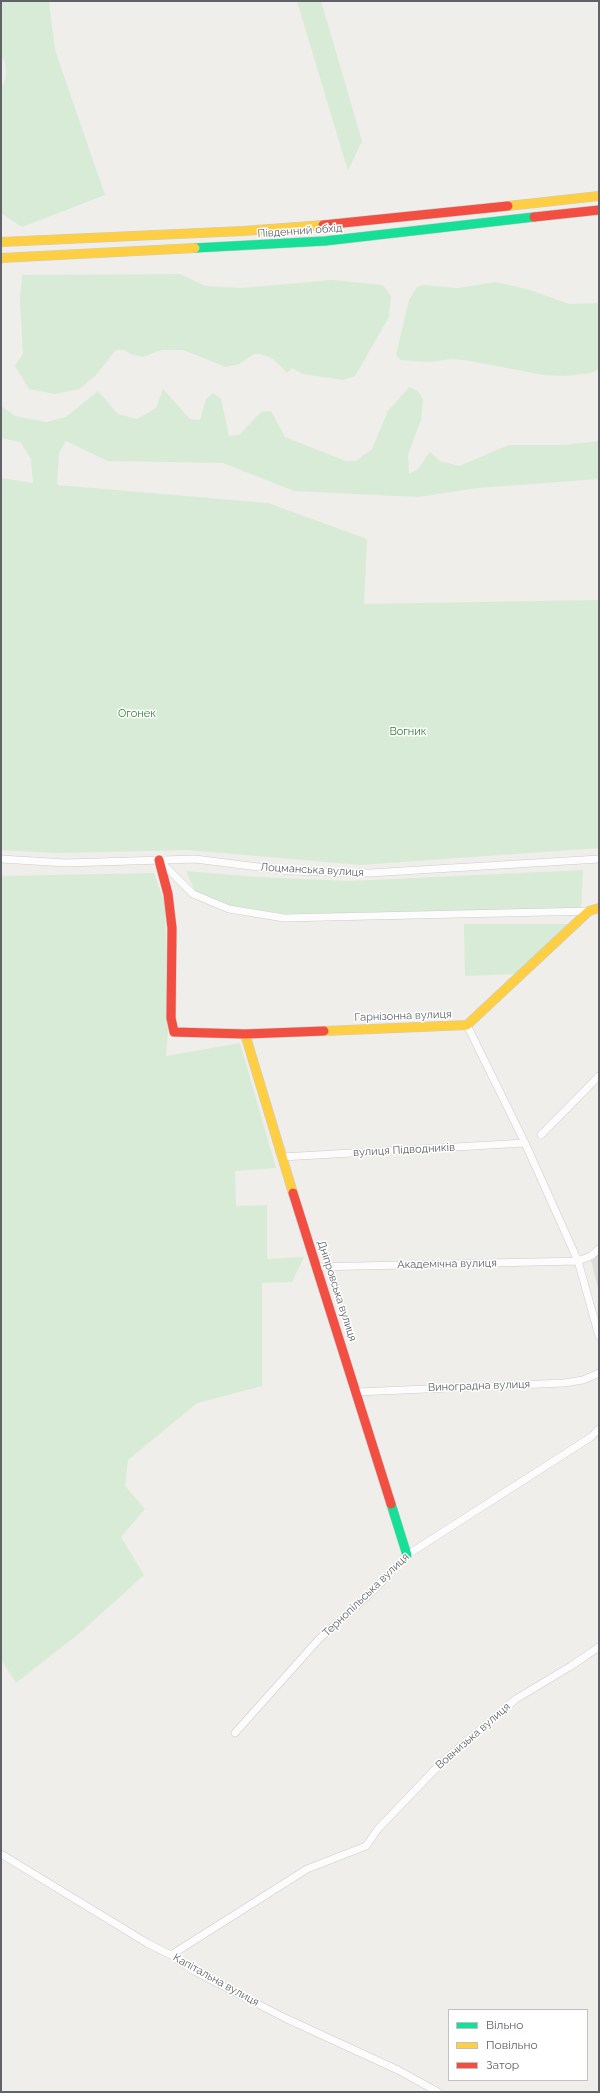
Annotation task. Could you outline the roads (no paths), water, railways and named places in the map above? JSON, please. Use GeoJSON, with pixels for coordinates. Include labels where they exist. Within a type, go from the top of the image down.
{"type":"FeatureCollection","features":[{"type":"Feature","properties":{"kind":"main road","name":"Південний обхід"},"geometry":{"type":"LineString","coordinates":[[1,242],[243,231],[326,225],[599,196]]}},
{"type":"Feature","properties":{"kind":"main road","name":"Південний обхід"},"geometry":{"type":"LineString","coordinates":[[1,258],[325,242],[599,210]]}},
{"type":"Feature","properties":{"kind":"main road","name":"Гарнізонна вулиця"},"geometry":{"type":"LineString","coordinates":[[159,860],[168,894],[172,928],[171,1018],[174,1032],[245,1034],[467,1025],[589,912]]}},
{"type":"Feature","properties":{"kind":"main road"},"geometry":{"type":"LineString","coordinates":[[589,912],[599,908]]}},
{"type":"Feature","properties":{"kind":"main road","name":"Дніпровська вулиця"},"geometry":{"type":"LineString","coordinates":[[245,1034],[316,1267],[357,1392],[407,1554]]}},
{"type":"Feature","properties":{"kind":"street","name":"Лоцманська вулиця"},"geometry":{"type":"LineString","coordinates":[[1,859],[66,863],[195,859],[290,871],[370,873],[599,859]]}},
{"type":"Feature","properties":{"kind":"street"},"geometry":{"type":"LineString","coordinates":[[159,860],[193,894],[229,909],[284,918],[599,911]]}},
{"type":"Feature","properties":{"kind":"street"},"geometry":{"type":"LineString","coordinates":[[467,1025],[525,1143],[578,1261],[599,1336]]}},
{"type":"Feature","properties":{"kind":"street"},"geometry":{"type":"LineString","coordinates":[[541,1135],[599,1076]]}},
{"type":"Feature","properties":{"kind":"street","name":"вулиця Підводників"},"geometry":{"type":"LineString","coordinates":[[282,1157],[525,1143]]}},
{"type":"Feature","properties":{"kind":"street"},"geometry":{"type":"LineString","coordinates":[[578,1261],[591,1256],[599,1249]]}},
{"type":"Feature","properties":{"kind":"street","name":"Академічна вулиця"},"geometry":{"type":"LineString","coordinates":[[316,1267],[578,1261]]}},
{"type":"Feature","properties":{"kind":"street","name":"Виноградна вулиця"},"geometry":{"type":"LineString","coordinates":[[357,1392],[564,1383],[583,1380],[599,1373]]}},
{"type":"Feature","properties":{"kind":"street","name":"Тернопільська вулиця"},"geometry":{"type":"LineString","coordinates":[[235,1733],[319,1639],[373,1591],[407,1554],[591,1437],[599,1429]]}},
{"type":"Feature","properties":{"kind":"street","name":"Вовнизька вулиця"},"geometry":{"type":"LineString","coordinates":[[171,1955],[306,1869],[366,1846],[378,1829],[442,1762],[516,1699],[571,1666],[599,1646]]}},
{"type":"Feature","properties":{"kind":"street","name":"Капітальна вулиця"},"geometry":{"type":"LineString","coordinates":[[1,1854],[147,1943],[171,1955],[196,1972],[285,2018],[398,2070],[438,2092]]}},
{"type":"Feature","properties":{"kind":"park label","name":"Огонек"},"geometry":{"type":"Point","coordinates":[137,714]}},
{"type":"Feature","properties":{"kind":"park label","name":"Вогник"},"geometry":{"type":"Point","coordinates":[408,732]}}]}
